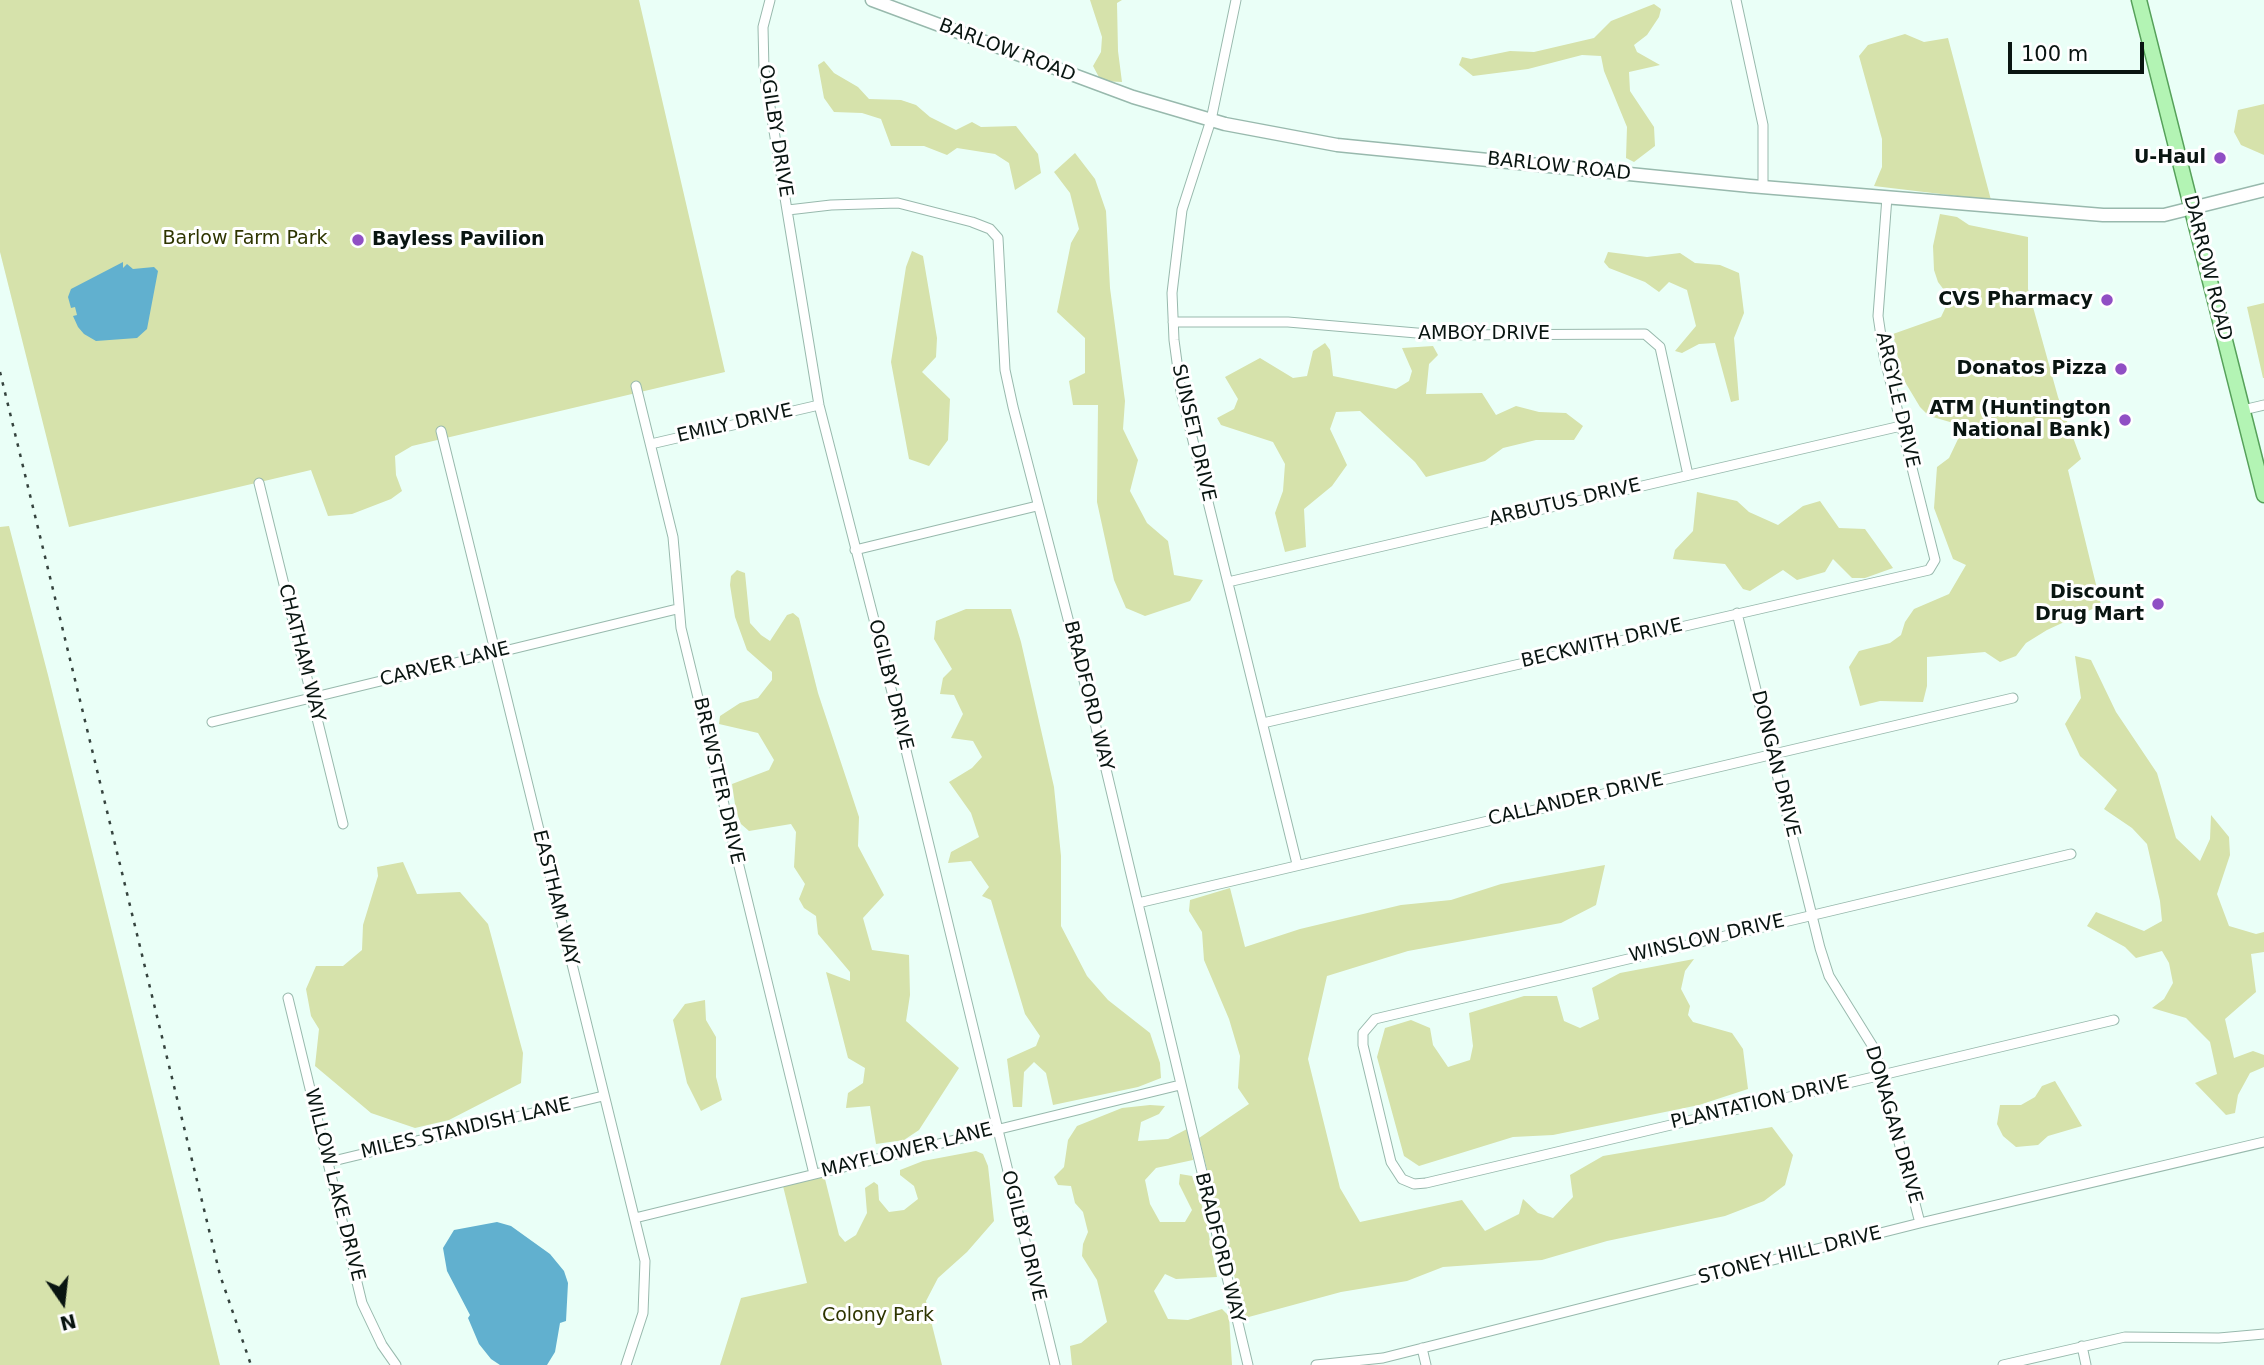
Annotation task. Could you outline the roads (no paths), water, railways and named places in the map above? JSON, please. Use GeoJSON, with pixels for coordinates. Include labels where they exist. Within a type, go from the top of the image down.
{"type":"FeatureCollection","features":[{"type":"Feature","properties":{"kind":"main road","name":"DARROW ROAD"},"geometry":{"type":"LineString","coordinates":[[2139,0],[2264,495]]}},
{"type":"Feature","properties":{"kind":"street","name":"OGILBY DRIVE"},"geometry":{"type":"LineString","coordinates":[[770,0],[763,27],[764,70],[819,405],[1055,1365]]}},
{"type":"Feature","properties":{"kind":"street","name":"BARLOW ROAD"},"geometry":{"type":"LineString","coordinates":[[872,0],[1040,65],[1211,120],[1337,145],[1763,187],[2125,216],[2164,215],[2264,190]]}},
{"type":"Feature","properties":{"kind":"street","name":"SUNSET DRIVE"},"geometry":{"type":"LineString","coordinates":[[1236,0],[1211,120],[1182,210],[1174,267],[1173,322],[1181,392],[1297,864]]}},
{"type":"Feature","properties":{"kind":"street"},"geometry":{"type":"LineString","coordinates":[[1736,0],[1763,125],[1763,187]]}},
{"type":"Feature","properties":{"kind":"street","name":"ARGYLE DRIVE"},"geometry":{"type":"LineString","coordinates":[[1887,197],[1878,316],[1884,356],[1935,560]]}},
{"type":"Feature","properties":{"kind":"street","name":"BRADFORD WAY"},"geometry":{"type":"LineString","coordinates":[[788,210],[831,205],[898,203],[972,222],[996,233],[1005,370],[1037,506],[1063,594],[1248,1365]]}},
{"type":"Feature","properties":{"kind":"street","name":"AMBOY DRIVE"},"geometry":{"type":"LineString","coordinates":[[1173,322],[1288,322],[1440,335],[1645,334],[1660,347],[1688,475]]}},
{"type":"Feature","properties":{"kind":"street","name":"BREWSTER DRIVE"},"geometry":{"type":"LineString","coordinates":[[636,386],[673,537],[677,608],[814,1174]]}},
{"type":"Feature","properties":{"kind":"street","name":"EMILY DRIVE"},"geometry":{"type":"LineString","coordinates":[[651,444],[819,405]]}},
{"type":"Feature","properties":{"kind":"street"},"geometry":{"type":"LineString","coordinates":[[2243,410],[2264,405]]}},
{"type":"Feature","properties":{"kind":"street","name":"ARBUTUS DRIVE"},"geometry":{"type":"LineString","coordinates":[[1228,582],[1901,426]]}},
{"type":"Feature","properties":{"kind":"street","name":"EASTHAM WAY"},"geometry":{"type":"LineString","coordinates":[[441,431],[645,1264],[646,1294],[638,1333],[626,1365]]}},
{"type":"Feature","properties":{"kind":"street","name":"CHATHAM WAY"},"geometry":{"type":"LineString","coordinates":[[258,483],[343,824]]}},
{"type":"Feature","properties":{"kind":"street"},"geometry":{"type":"LineString","coordinates":[[855,551],[1037,506]]}},
{"type":"Feature","properties":{"kind":"street","name":"BECKWITH DRIVE"},"geometry":{"type":"LineString","coordinates":[[1263,723],[1923,572],[1929,570],[1935,560]]}},
{"type":"Feature","properties":{"kind":"street","name":"CARVER LANE"},"geometry":{"type":"LineString","coordinates":[[212,722],[677,608]]}},
{"type":"Feature","properties":{"kind":"street","name":"DONGAN DRIVE"},"geometry":{"type":"LineString","coordinates":[[1737,613],[1812,916]]}},
{"type":"Feature","properties":{"kind":"street","name":"CALLANDER DRIVE"},"geometry":{"type":"LineString","coordinates":[[1138,903],[2013,698]]}},
{"type":"Feature","properties":{"kind":"street","name":"WINSLOW DRIVE"},"geometry":{"type":"LineString","coordinates":[[1406,1182],[1395,1172],[1391,1162],[1363,1045],[1367,1026],[1389,1015],[2071,854]]}},
{"type":"Feature","properties":{"kind":"street","name":"DONAGAN DRIVE"},"geometry":{"type":"LineString","coordinates":[[1812,916],[1829,976],[1872,1044],[1883,1074],[1920,1223]]}},
{"type":"Feature","properties":{"kind":"street","name":"WILLOW LAKE DRIVE"},"geometry":{"type":"LineString","coordinates":[[288,998],[362,1303],[382,1345],[396,1365]]}},
{"type":"Feature","properties":{"kind":"street","name":"PLANTATION DRIVE"},"geometry":{"type":"LineString","coordinates":[[1406,1182],[1426,1183],[2114,1020]]}},
{"type":"Feature","properties":{"kind":"street","name":"MAYFLOWER LANE"},"geometry":{"type":"LineString","coordinates":[[635,1218],[1180,1085]]}},
{"type":"Feature","properties":{"kind":"street","name":"MILES STANDISH LANE"},"geometry":{"type":"LineString","coordinates":[[329,1162],[603,1096]]}},
{"type":"Feature","properties":{"kind":"street","name":"STONEY HILL DRIVE"},"geometry":{"type":"LineString","coordinates":[[1316,1365],[1374,1359],[1422,1348],[1920,1223],[2264,1142]]}},
{"type":"Feature","properties":{"kind":"street"},"geometry":{"type":"LineString","coordinates":[[2003,1365],[2125,1337],[2264,1335]]}},
{"type":"Feature","properties":{"kind":"street"},"geometry":{"type":"LineString","coordinates":[[2082,1346],[2086,1365]]}},
{"type":"Feature","properties":{"kind":"street"},"geometry":{"type":"LineString","coordinates":[[1422,1348],[1426,1365]]}},
{"type":"Feature","properties":{"kind":"water"},"geometry":{"type":"Polygon","coordinates":[[[123,262],[123,268],[127,264],[133,269],[154,267],[158,271],[147,329],[137,338],[96,341],[78,327],[73,316],[77,315],[75,307],[71,308],[68,297],[71,289],[123,262]]]}},
{"type":"Feature","properties":{"kind":"water"},"geometry":{"type":"Polygon","coordinates":[[[497,1222],[511,1226],[550,1254],[564,1271],[568,1283],[566,1321],[560,1323],[555,1352],[547,1365],[500,1365],[491,1359],[479,1344],[468,1318],[470,1315],[447,1271],[443,1248],[454,1230],[497,1222]]]}},
{"type":"Feature","properties":{"kind":"railway"},"geometry":{"type":"LineString","coordinates":[[0,372],[220,1275],[251,1365]]}},
{"type":"Feature","properties":{"kind":"place","name":"U-Haul"},"geometry":{"type":"Point","coordinates":[2220,158]}},
{"type":"Feature","properties":{"kind":"place","name":"Bayless Pavilion"},"geometry":{"type":"Point","coordinates":[358,240]}},
{"type":"Feature","properties":{"kind":"place","name":"CVS Pharmacy"},"geometry":{"type":"Point","coordinates":[2107,300]}},
{"type":"Feature","properties":{"kind":"place","name":"Donatos Pizza"},"geometry":{"type":"Point","coordinates":[2121,369]}},
{"type":"Feature","properties":{"kind":"place","name":"ATM (Huntington National Bank)"},"geometry":{"type":"Point","coordinates":[2125,420]}},
{"type":"Feature","properties":{"kind":"place","name":"Discount Drug Mart"},"geometry":{"type":"Point","coordinates":[2158,604]}},
{"type":"Feature","properties":{"kind":"park label","name":"Barlow Farm Park"},"geometry":{"type":"Point","coordinates":[245,239]}},
{"type":"Feature","properties":{"kind":"park label","name":"Colony Park"},"geometry":{"type":"Point","coordinates":[878,1316]}}]}
